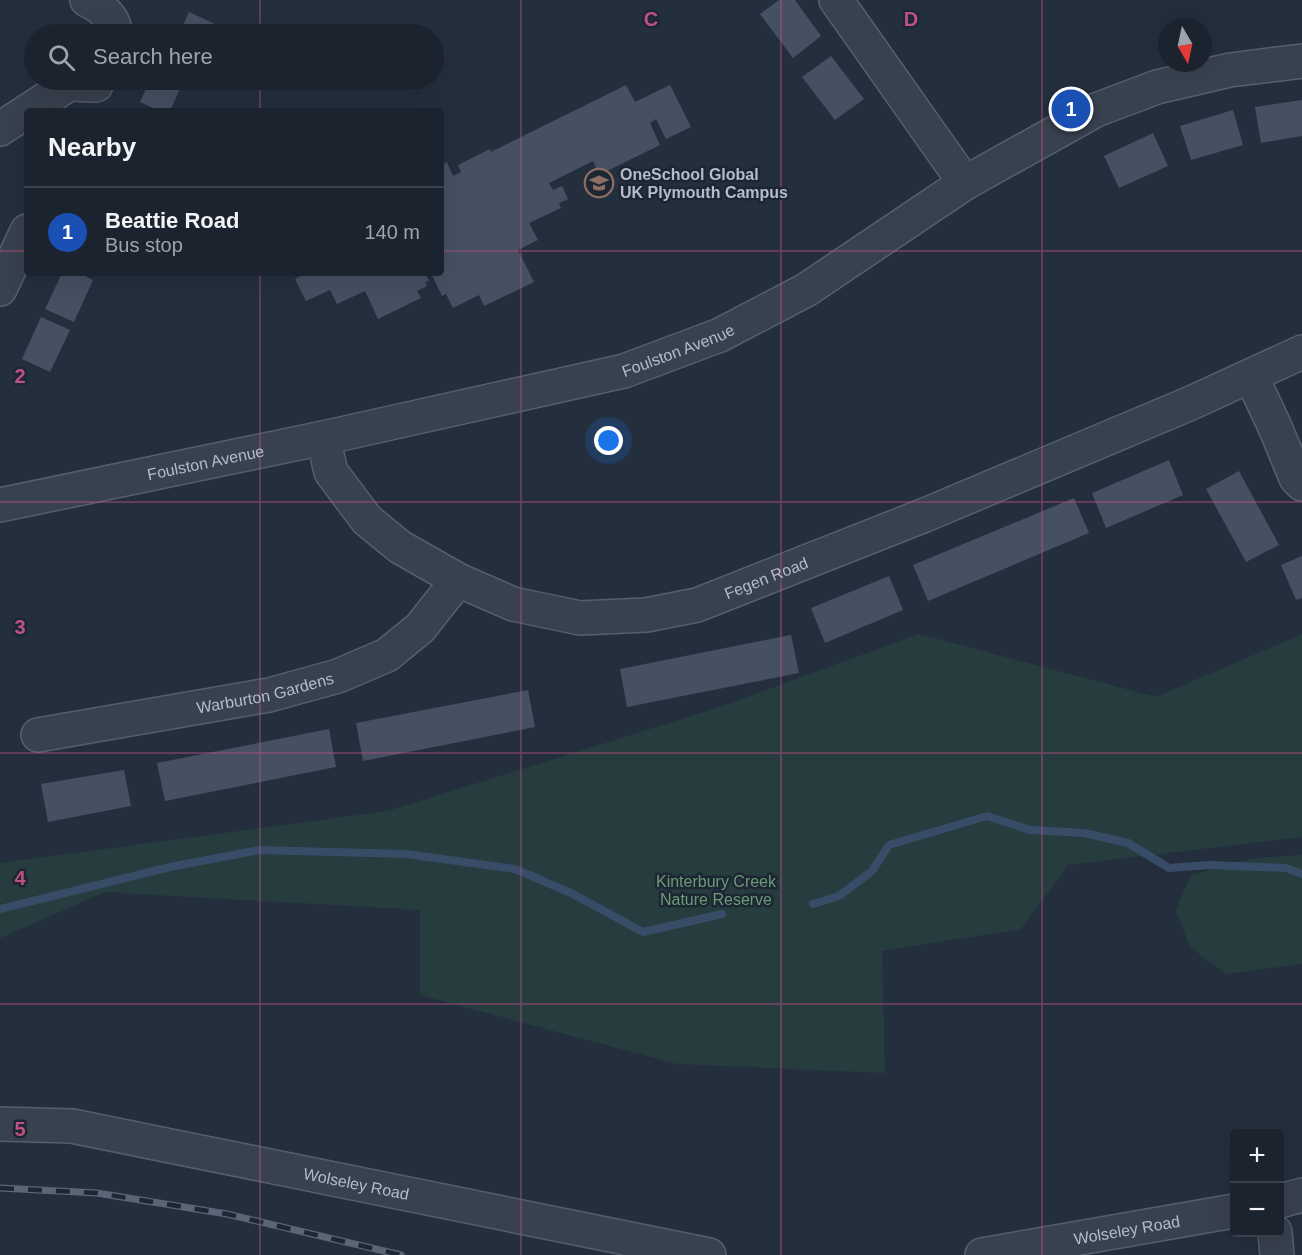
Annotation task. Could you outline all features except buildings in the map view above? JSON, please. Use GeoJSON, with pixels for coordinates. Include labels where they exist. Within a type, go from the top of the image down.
{"type":"FeatureCollection","features":[{"type":"Feature","properties":{"kind":"street"},"geometry":{"type":"LineString","coordinates":[[87,0],[103,8],[113,24]]}},
{"type":"Feature","properties":{"kind":"street"},"geometry":{"type":"LineString","coordinates":[[836,0],[965,183]]}},
{"type":"Feature","properties":{"kind":"street","name":"Foulston Avenue"},"geometry":{"type":"LineString","coordinates":[[0,505],[323,438],[624,371],[720,335],[806,290],[965,183],[1096,110],[1156,87],[1230,70],[1302,61]]}},
{"type":"Feature","properties":{"kind":"street"},"geometry":{"type":"LineString","coordinates":[[32,108],[60,90]]}},
{"type":"Feature","properties":{"kind":"street"},"geometry":{"type":"LineString","coordinates":[[0,129],[24,113]]}},
{"type":"Feature","properties":{"kind":"street"},"geometry":{"type":"LineString","coordinates":[[0,288],[24,237]]}},
{"type":"Feature","properties":{"kind":"street","name":"Fegen Road"},"geometry":{"type":"LineString","coordinates":[[323,438],[331,472],[367,520],[400,547],[458,580],[513,604],[580,618],[646,615],[697,605],[935,510],[1191,404],[1302,352]]}},
{"type":"Feature","properties":{"kind":"street"},"geometry":{"type":"LineString","coordinates":[[1251,376],[1296,478],[1302,484]]}},
{"type":"Feature","properties":{"kind":"street","name":"Warburton Gardens"},"geometry":{"type":"LineString","coordinates":[[38,735],[269,695],[339,676],[387,655],[420,628],[458,580]]}},
{"type":"Feature","properties":{"kind":"street","name":"Wolseley Road"},"geometry":{"type":"LineString","coordinates":[[0,1124],[72,1126],[709,1255]]}},
{"type":"Feature","properties":{"kind":"street"},"geometry":{"type":"LineString","coordinates":[[1284,1199],[1302,1195]]}},
{"type":"Feature","properties":{"kind":"street","name":"Wolseley Road"},"geometry":{"type":"LineString","coordinates":[[982,1255],[1230,1212]]}},
{"type":"Feature","properties":{"kind":"street"},"geometry":{"type":"LineString","coordinates":[[1275,1237],[1277,1255]]}},
{"type":"Feature","properties":{"kind":"green space","name":"Kinterbury Creek Nature Reserve"},"geometry":{"type":"Polygon","coordinates":[[[919,634],[1156,697],[1302,634],[1302,837],[1068,865],[1021,929],[882,951],[885,1073],[677,1064],[420,995],[420,910],[105,892],[0,938],[0,863],[388,811],[717,708],[919,634]]]}},
{"type":"Feature","properties":{"kind":"green space"},"geometry":{"type":"Polygon","coordinates":[[[1302,855],[1302,964],[1226,974],[1190,947],[1176,910],[1191,875],[1256,858],[1302,855]]]}},
{"type":"Feature","properties":{"kind":"waterway"},"geometry":{"type":"LineString","coordinates":[[813,904],[839,896],[872,871],[889,845],[987,816],[1030,830],[1084,833],[1128,843],[1169,868],[1210,865],[1286,868],[1302,874]]}},
{"type":"Feature","properties":{"kind":"waterway"},"geometry":{"type":"LineString","coordinates":[[0,909],[170,867],[259,850],[406,854],[515,869],[571,893],[643,932],[722,914]]}},
{"type":"Feature","properties":{"kind":"railway"},"geometry":{"type":"LineString","coordinates":[[0,1188],[97,1193],[227,1214],[401,1255]]}},
{"type":"Feature","properties":{"kind":"place","name":"Beattie Road"},"geometry":{"type":"Point","coordinates":[1071,109]}},
{"type":"Feature","properties":{"kind":"place","name":"OneSchool Global UK Plymouth Campus"},"geometry":{"type":"Point","coordinates":[599,183]}}]}
